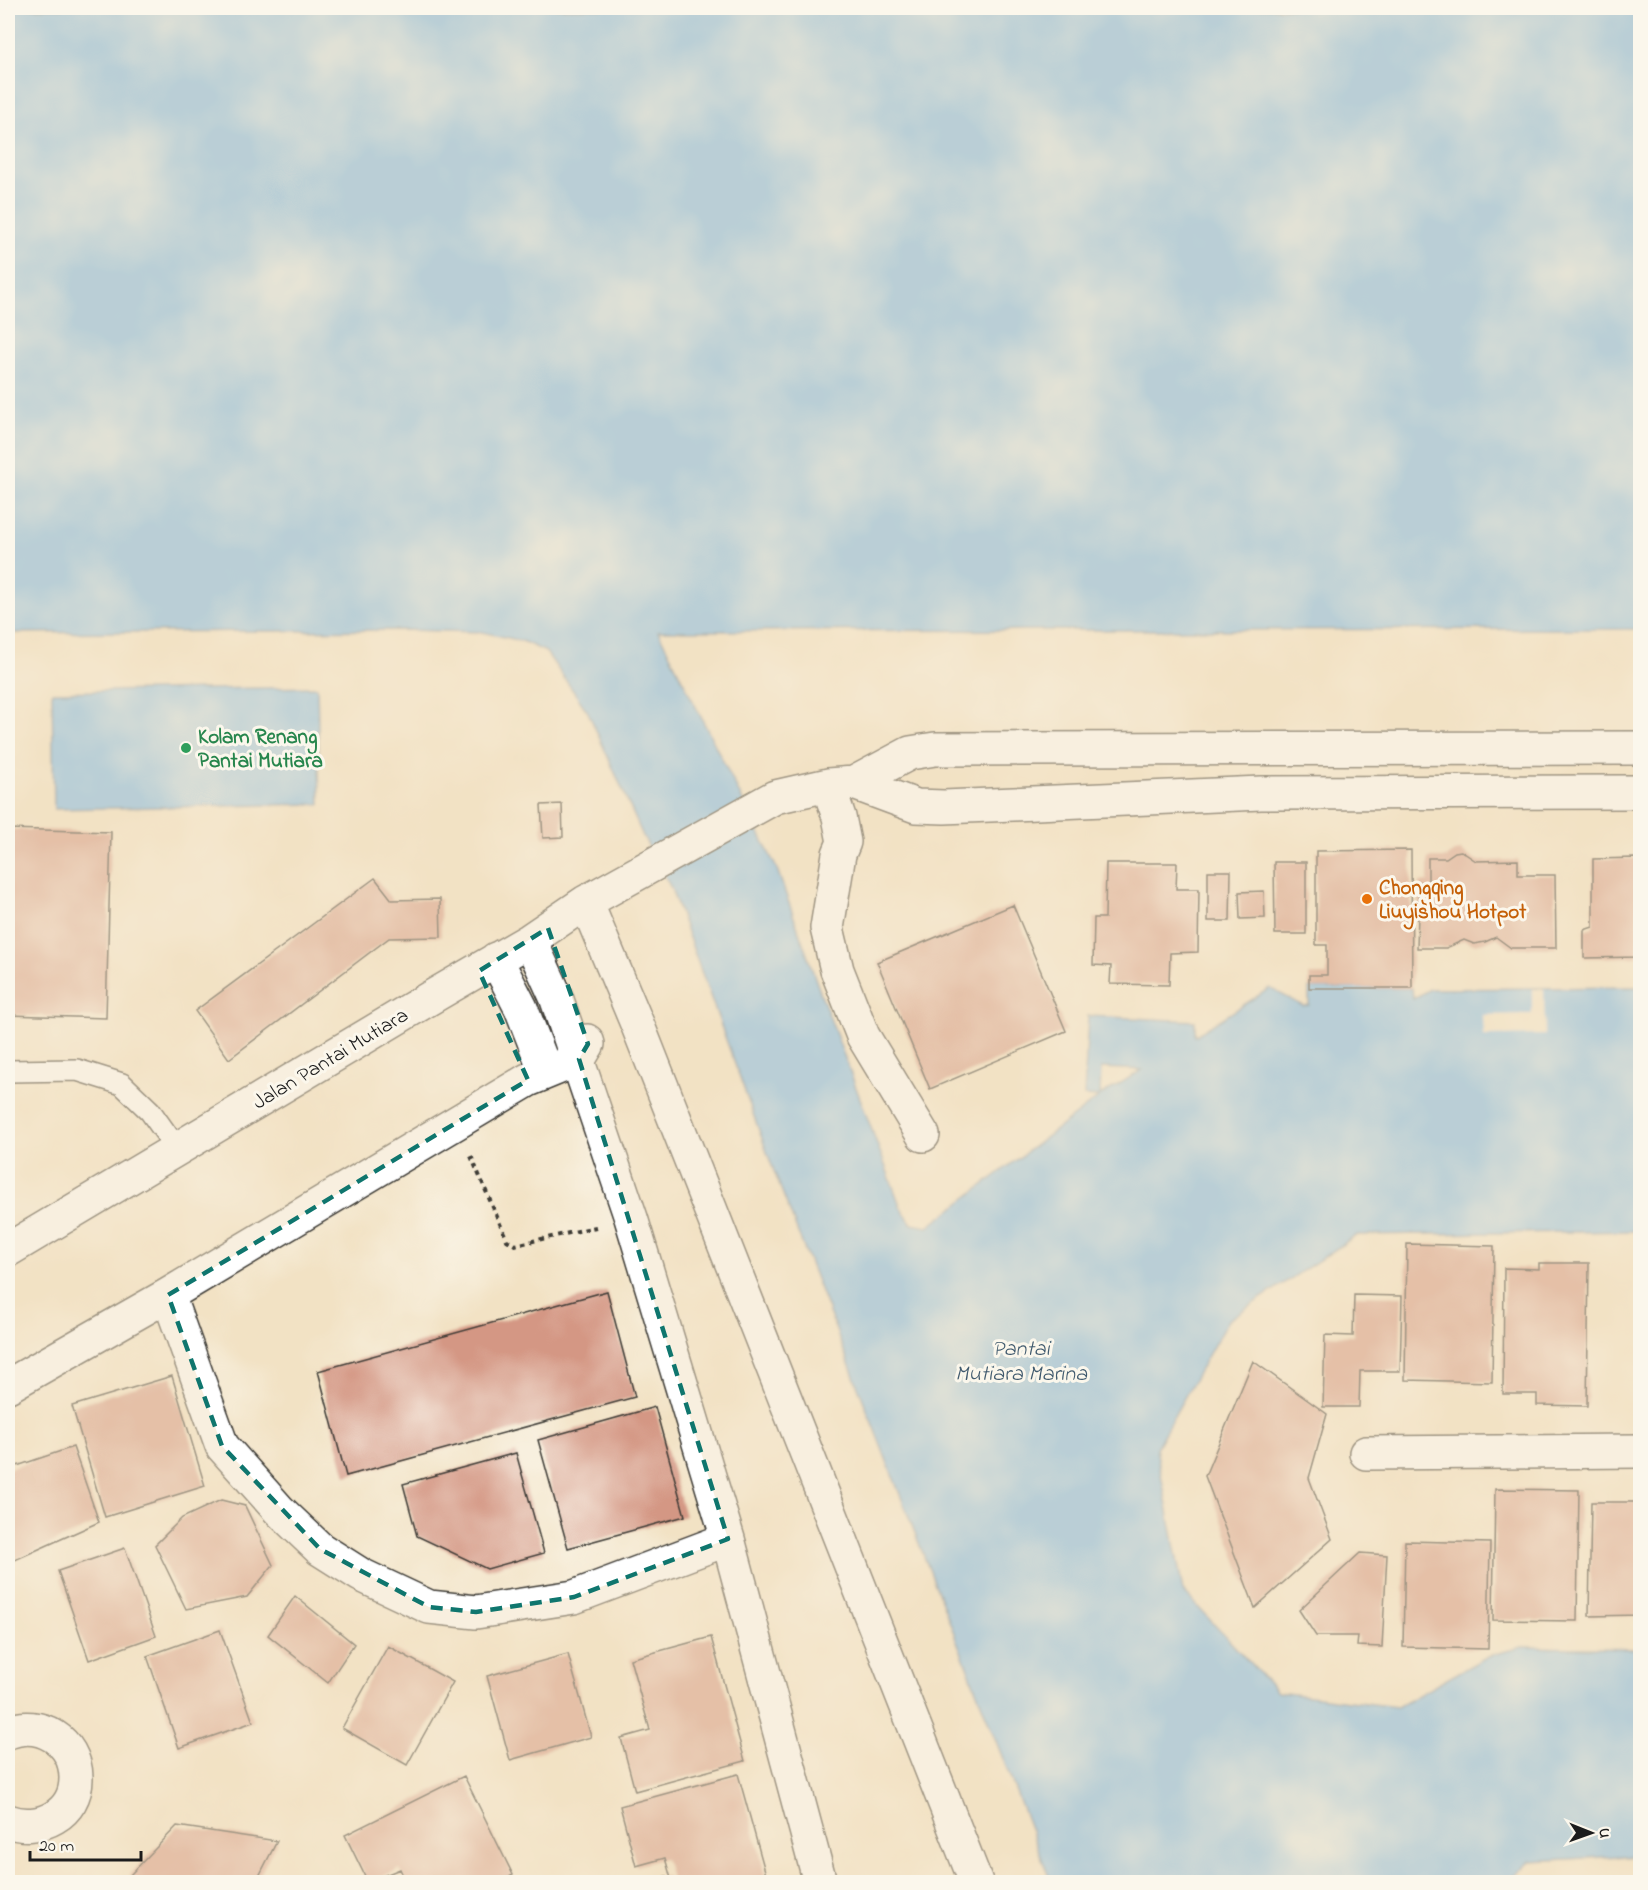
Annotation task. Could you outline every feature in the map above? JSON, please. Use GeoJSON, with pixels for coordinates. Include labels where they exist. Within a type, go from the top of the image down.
{"type":"FeatureCollection","features":[{"type":"Feature","properties":{"kind":"street","name":"Jalan Pantai Mutiara"},"geometry":{"type":"LineString","coordinates":[[8,1250],[488,965],[586,902],[754,808],[775,797],[841,784],[910,753],[935,749],[1641,748]]}},
{"type":"Feature","properties":{"kind":"street"},"geometry":{"type":"LineString","coordinates":[[923,1136],[863,1036],[837,970],[827,928],[839,854],[844,842],[839,817],[841,784],[916,806],[944,807],[1261,793],[1641,792]]}},
{"type":"Feature","properties":{"kind":"street"},"geometry":{"type":"LineString","coordinates":[[586,902],[643,1038],[975,1882]]}},
{"type":"Feature","properties":{"kind":"street"},"geometry":{"type":"LineString","coordinates":[[539,934],[556,997],[579,1059],[631,1218],[728,1539],[820,1882]]}},
{"type":"Feature","properties":{"kind":"street"},"geometry":{"type":"LineString","coordinates":[[488,965],[521,1008],[537,1076]]}},
{"type":"Feature","properties":{"kind":"street"},"geometry":{"type":"LineString","coordinates":[[8,1386],[168,1295],[456,1122],[537,1076],[579,1059]]}},
{"type":"Feature","properties":{"kind":"street"},"geometry":{"type":"LineString","coordinates":[[168,1295],[222,1446],[279,1510],[320,1549],[361,1575],[429,1607],[476,1612],[574,1597],[728,1539]]}},
{"type":"Feature","properties":{"kind":"street"},"geometry":{"type":"LineString","coordinates":[[1366,1453],[1641,1450]]}},
{"type":"Feature","properties":{"kind":"street"},"geometry":{"type":"LineString","coordinates":[[8,1732],[19,1728],[37,1728],[52,1734],[65,1746],[74,1761],[76,1777],[74,1794],[65,1809],[52,1819],[36,1825],[18,1825],[8,1821]]}},
{"type":"Feature","properties":{"kind":"lane"},"geometry":{"type":"LineString","coordinates":[[8,1071],[77,1070],[122,1084],[150,1111],[177,1149]]}},
{"type":"Feature","properties":{"kind":"path"},"geometry":{"type":"LineString","coordinates":[[456,1122],[507,1240],[515,1245],[631,1218]]}},
{"type":"Feature","properties":{"kind":"highlighted area"},"geometry":{"type":"Polygon","coordinates":[[[548,928],[588,1044],[579,1059],[728,1539],[574,1597],[476,1612],[429,1607],[320,1549],[222,1446],[168,1295],[528,1080],[479,971],[548,928]]]}},
{"type":"Feature","properties":{"kind":"water","name":"Pantai Mutiara Marina"},"geometry":{"type":"Polygon","coordinates":[[[8,8],[1640,8],[1640,629],[658,631],[777,869],[901,1208],[912,1224],[928,1227],[1099,1097],[1084,1096],[1088,1016],[1195,1021],[1195,1036],[1270,988],[1303,1006],[1309,1005],[1309,988],[1412,988],[1413,999],[1430,989],[1640,987],[1640,1231],[1357,1235],[1228,1320],[1156,1448],[1183,1591],[1277,1692],[1397,1707],[1488,1656],[1522,1647],[1640,1649],[1640,1855],[1530,1861],[1508,1882],[1051,1882],[772,1166],[671,888],[643,836],[588,712],[546,652],[522,641],[482,632],[404,630],[8,633],[8,8]],[[1101,1068],[1100,1096],[1142,1070],[1101,1068]]]}},
{"type":"Feature","properties":{"kind":"water","name":"Kolam Renang Pantai Mutiara"},"geometry":{"type":"Polygon","coordinates":[[[317,687],[320,804],[54,809],[52,692],[317,687]]]}},
{"type":"Feature","properties":{"kind":"pier"},"geometry":{"type":"Polygon","coordinates":[[[1532,989],[1544,989],[1545,1035],[1484,1036],[1483,1015],[1532,1014],[1532,989]]]}},
{"type":"Feature","properties":{"kind":"building"},"geometry":{"type":"Polygon","coordinates":[[[562,804],[563,837],[543,838],[541,805],[562,804]]]}},
{"type":"Feature","properties":{"kind":"building"},"geometry":{"type":"Polygon","coordinates":[[[8,829],[111,832],[106,1018],[8,1015],[8,829]]]}},
{"type":"Feature","properties":{"kind":"building"},"geometry":{"type":"Polygon","coordinates":[[[1411,850],[1412,988],[1309,988],[1309,975],[1327,975],[1327,945],[1316,945],[1316,851],[1411,850]]]}},
{"type":"Feature","properties":{"kind":"building"},"geometry":{"type":"Polygon","coordinates":[[[1461,851],[1476,861],[1518,860],[1518,875],[1555,875],[1556,948],[1511,948],[1496,937],[1474,944],[1464,940],[1446,948],[1417,948],[1419,882],[1428,882],[1428,858],[1446,858],[1461,851]]]}},
{"type":"Feature","properties":{"kind":"building"},"geometry":{"type":"Polygon","coordinates":[[[1637,858],[1638,957],[1584,958],[1584,930],[1593,927],[1593,859],[1637,858]]]}},
{"type":"Feature","properties":{"kind":"building"},"geometry":{"type":"Polygon","coordinates":[[[1274,862],[1306,862],[1306,934],[1275,934],[1274,862]]]}},
{"type":"Feature","properties":{"kind":"building"},"geometry":{"type":"Polygon","coordinates":[[[1106,863],[1177,863],[1176,889],[1199,889],[1198,952],[1170,953],[1169,985],[1110,984],[1111,966],[1093,965],[1094,918],[1105,918],[1106,863]]]}},
{"type":"Feature","properties":{"kind":"building"},"geometry":{"type":"Polygon","coordinates":[[[1208,871],[1231,871],[1230,921],[1208,921],[1208,871]]]}},
{"type":"Feature","properties":{"kind":"building"},"geometry":{"type":"Polygon","coordinates":[[[375,878],[392,900],[440,899],[441,937],[389,938],[229,1059],[195,1011],[375,878]]]}},
{"type":"Feature","properties":{"kind":"building"},"geometry":{"type":"Polygon","coordinates":[[[1264,891],[1265,918],[1240,919],[1239,892],[1264,891]]]}},
{"type":"Feature","properties":{"kind":"building"},"geometry":{"type":"Polygon","coordinates":[[[1013,905],[1066,1031],[930,1089],[877,962],[1013,905]]]}},
{"type":"Feature","properties":{"kind":"building"},"geometry":{"type":"Polygon","coordinates":[[[1407,1244],[1494,1246],[1492,1382],[1405,1380],[1407,1244]]]}},
{"type":"Feature","properties":{"kind":"building"},"geometry":{"type":"Polygon","coordinates":[[[1539,1263],[1589,1263],[1587,1406],[1537,1405],[1537,1394],[1503,1394],[1504,1268],[1539,1269],[1539,1263]]]}},
{"type":"Feature","properties":{"kind":"building"},"geometry":{"type":"Polygon","coordinates":[[[607,1291],[635,1397],[346,1476],[318,1371],[607,1291]]]}},
{"type":"Feature","properties":{"kind":"building"},"geometry":{"type":"Polygon","coordinates":[[[1354,1295],[1402,1296],[1400,1371],[1360,1371],[1359,1407],[1323,1407],[1325,1335],[1353,1336],[1354,1295]]]}},
{"type":"Feature","properties":{"kind":"building"},"geometry":{"type":"Polygon","coordinates":[[[1253,1361],[1327,1414],[1309,1478],[1332,1539],[1255,1608],[1205,1476],[1253,1361]]]}},
{"type":"Feature","properties":{"kind":"building"},"geometry":{"type":"Polygon","coordinates":[[[172,1376],[205,1486],[105,1517],[72,1406],[172,1376]]]}},
{"type":"Feature","properties":{"kind":"building"},"geometry":{"type":"Polygon","coordinates":[[[655,1407],[685,1516],[568,1548],[538,1440],[655,1407]]]}},
{"type":"Feature","properties":{"kind":"building"},"geometry":{"type":"Polygon","coordinates":[[[73,1447],[99,1522],[8,1563],[8,1469],[73,1447]]]}},
{"type":"Feature","properties":{"kind":"building"},"geometry":{"type":"Polygon","coordinates":[[[516,1453],[544,1553],[487,1569],[417,1536],[403,1484],[516,1453]]]}},
{"type":"Feature","properties":{"kind":"building"},"geometry":{"type":"Polygon","coordinates":[[[1495,1489],[1579,1490],[1577,1621],[1493,1620],[1495,1489]]]}},
{"type":"Feature","properties":{"kind":"building"},"geometry":{"type":"Polygon","coordinates":[[[221,1500],[245,1506],[273,1565],[247,1597],[186,1609],[155,1545],[182,1518],[221,1500]]]}},
{"type":"Feature","properties":{"kind":"building"},"geometry":{"type":"Polygon","coordinates":[[[1591,1502],[1640,1502],[1640,1615],[1589,1616],[1591,1502]]]}},
{"type":"Feature","properties":{"kind":"building"},"geometry":{"type":"Polygon","coordinates":[[[1405,1541],[1490,1543],[1488,1649],[1403,1647],[1405,1541]]]}},
{"type":"Feature","properties":{"kind":"building"},"geometry":{"type":"Polygon","coordinates":[[[125,1548],[156,1636],[89,1660],[58,1571],[125,1548]]]}},
{"type":"Feature","properties":{"kind":"building"},"geometry":{"type":"Polygon","coordinates":[[[1360,1553],[1387,1555],[1382,1647],[1357,1646],[1358,1636],[1316,1636],[1299,1610],[1360,1553]]]}},
{"type":"Feature","properties":{"kind":"building"},"geometry":{"type":"Polygon","coordinates":[[[295,1596],[354,1644],[328,1683],[268,1635],[295,1596]]]}},
{"type":"Feature","properties":{"kind":"building"},"geometry":{"type":"Polygon","coordinates":[[[220,1630],[253,1722],[179,1748],[147,1656],[220,1630]]]}},
{"type":"Feature","properties":{"kind":"building"},"geometry":{"type":"Polygon","coordinates":[[[711,1637],[745,1761],[635,1791],[621,1738],[650,1730],[630,1659],[711,1637]]]}},
{"type":"Feature","properties":{"kind":"building"},"geometry":{"type":"Polygon","coordinates":[[[388,1646],[453,1682],[407,1765],[342,1728],[388,1646]]]}},
{"type":"Feature","properties":{"kind":"building"},"geometry":{"type":"Polygon","coordinates":[[[568,1654],[591,1737],[510,1760],[487,1676],[568,1654]]]}},
{"type":"Feature","properties":{"kind":"building"},"geometry":{"type":"Polygon","coordinates":[[[738,1774],[768,1882],[672,1882],[665,1858],[636,1866],[620,1806],[738,1774]]]}},
{"type":"Feature","properties":{"kind":"building"},"geometry":{"type":"Polygon","coordinates":[[[464,1776],[513,1875],[498,1882],[406,1882],[400,1869],[368,1882],[345,1835],[464,1776]]]}},
{"type":"Feature","properties":{"kind":"building"},"geometry":{"type":"Polygon","coordinates":[[[177,1826],[277,1841],[256,1882],[135,1882],[130,1875],[177,1826]]]}},
{"type":"Feature","properties":{"kind":"building"},"geometry":{"type":"Polygon","coordinates":[[[666,1876],[668,1882],[646,1882],[666,1876]]]}},
{"type":"Feature","properties":{"kind":"place","name":"Kolam Renang Pantai Mutiara"},"geometry":{"type":"Point","coordinates":[186,748]}},
{"type":"Feature","properties":{"kind":"place","name":"Chongqing Liuyishou Hotpot"},"geometry":{"type":"Point","coordinates":[1367,899]}}]}
